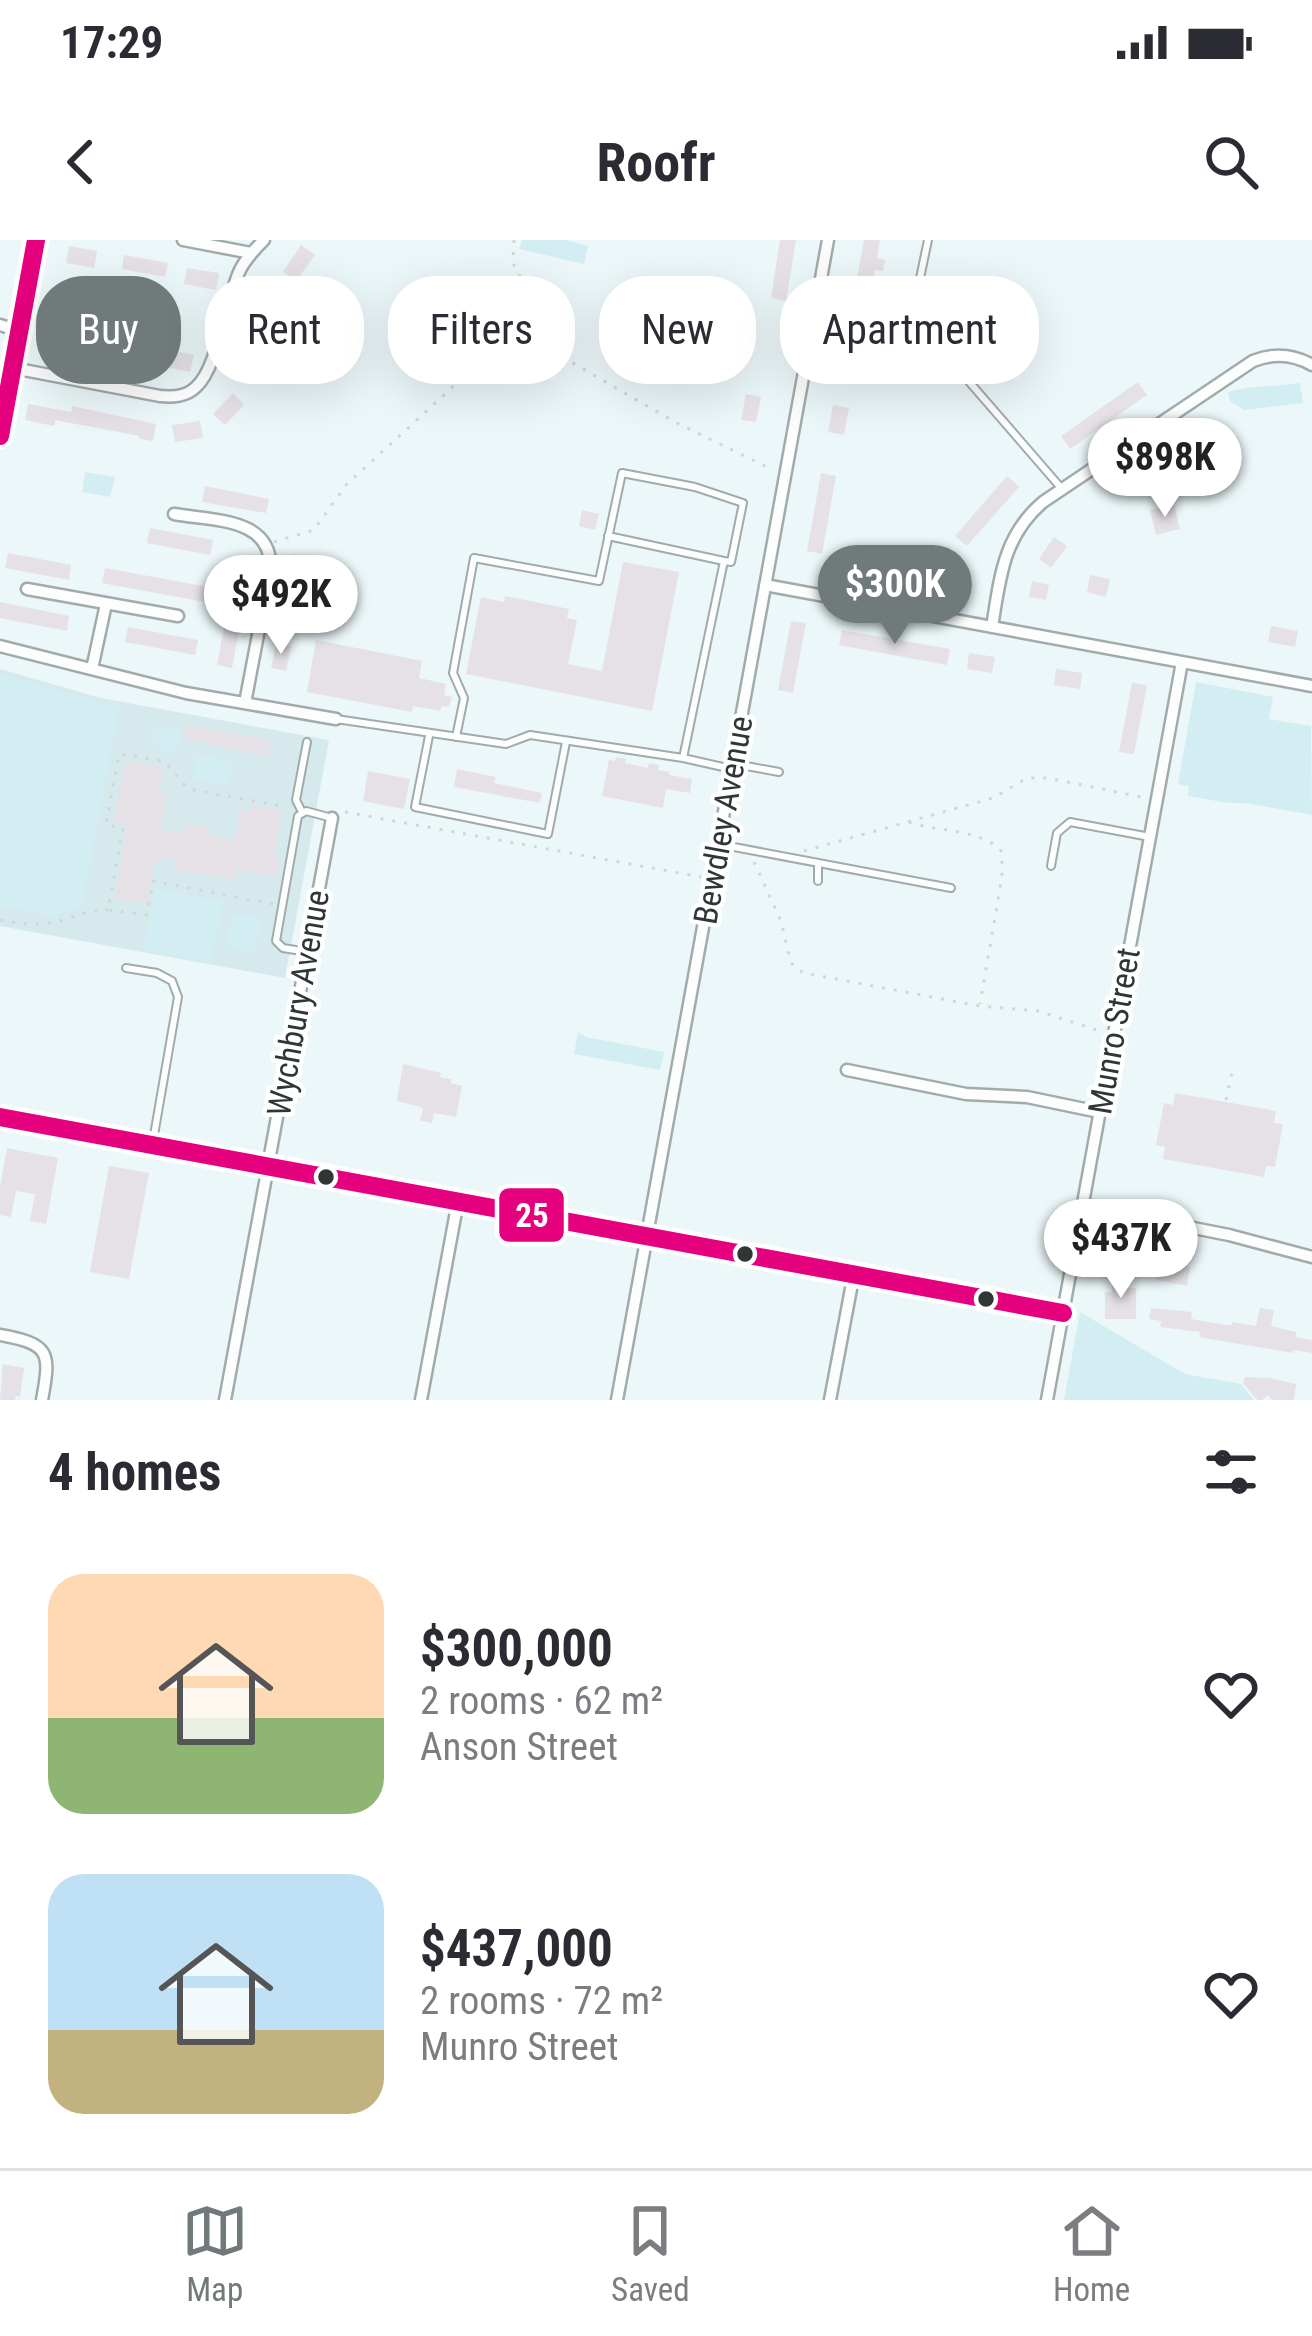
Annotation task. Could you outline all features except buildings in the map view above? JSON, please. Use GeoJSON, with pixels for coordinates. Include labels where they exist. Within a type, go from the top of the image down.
{"type":"FeatureCollection","features":[{"type":"Feature","properties":{"kind":"street"},"geometry":{"type":"LineString","coordinates":[[0,436],[36,240]]}},
{"type":"Feature","properties":{"kind":"street"},"geometry":{"type":"LineString","coordinates":[[183,240],[251,253]]}},
{"type":"Feature","properties":{"kind":"street"},"geometry":{"type":"LineString","coordinates":[[13,368],[160,396],[190,392],[206,374],[235,282],[264,240]]}},
{"type":"Feature","properties":{"kind":"street","name":"Bewdley Avenue"},"geometry":{"type":"LineString","coordinates":[[617,1400],[829,240]]}},
{"type":"Feature","properties":{"kind":"street"},"geometry":{"type":"LineString","coordinates":[[0,325],[19,331]]}},
{"type":"Feature","properties":{"kind":"street"},"geometry":{"type":"LineString","coordinates":[[992,627],[1010,542],[1033,511],[1253,361],[1286,356],[1312,365]]}},
{"type":"Feature","properties":{"kind":"street"},"geometry":{"type":"LineString","coordinates":[[174,514],[245,526],[267,545],[270,572],[244,703]]}},
{"type":"Feature","properties":{"kind":"street"},"geometry":{"type":"LineString","coordinates":[[765,584],[1312,686]]}},
{"type":"Feature","properties":{"kind":"street"},"geometry":{"type":"LineString","coordinates":[[27,589],[178,616]]}},
{"type":"Feature","properties":{"kind":"street"},"geometry":{"type":"LineString","coordinates":[[92,669],[106,604]]}},
{"type":"Feature","properties":{"kind":"street"},"geometry":{"type":"LineString","coordinates":[[0,646],[179,691],[336,718]]}},
{"type":"Feature","properties":{"kind":"street","name":"Munro Street"},"geometry":{"type":"LineString","coordinates":[[1051,1399],[1182,662]]}},
{"type":"Feature","properties":{"kind":"street","name":"Wychbury Avenue"},"geometry":{"type":"LineString","coordinates":[[225,1400],[332,818]]}},
{"type":"Feature","properties":{"kind":"street"},"geometry":{"type":"LineString","coordinates":[[847,1070],[966,1094],[1013,1096],[1099,1112]]}},
{"type":"Feature","properties":{"kind":"street"},"geometry":{"type":"LineString","coordinates":[[0,1117],[1063,1312]]}},
{"type":"Feature","properties":{"kind":"street"},"geometry":{"type":"LineString","coordinates":[[421,1400],[458,1201]]}},
{"type":"Feature","properties":{"kind":"street"},"geometry":{"type":"LineString","coordinates":[[1080,1216],[1168,1223],[1312,1257]]}},
{"type":"Feature","properties":{"kind":"street"},"geometry":{"type":"LineString","coordinates":[[830,1400],[854,1273]]}},
{"type":"Feature","properties":{"kind":"street"},"geometry":{"type":"LineString","coordinates":[[0,1334],[31,1341],[42,1351],[47,1365],[42,1400]]}},
{"type":"Feature","properties":{"kind":"lane"},"geometry":{"type":"LineString","coordinates":[[928,240],[917,311],[926,332],[1062,489]]}},
{"type":"Feature","properties":{"kind":"lane"},"geometry":{"type":"LineString","coordinates":[[456,737],[464,698],[453,673],[473,558],[599,581],[608,536],[622,473],[743,502],[731,562],[608,536]]}},
{"type":"Feature","properties":{"kind":"lane"},"geometry":{"type":"LineString","coordinates":[[682,758],[724,561]]}},
{"type":"Feature","properties":{"kind":"lane"},"geometry":{"type":"LineString","coordinates":[[336,718],[506,744],[530,735],[778,772]]}},
{"type":"Feature","properties":{"kind":"lane"},"geometry":{"type":"LineString","coordinates":[[429,734],[415,807],[548,834],[566,742]]}},
{"type":"Feature","properties":{"kind":"lane"},"geometry":{"type":"LineString","coordinates":[[307,742],[276,941],[308,952]]}},
{"type":"Feature","properties":{"kind":"lane"},"geometry":{"type":"LineString","coordinates":[[299,810],[332,818]]}},
{"type":"Feature","properties":{"kind":"lane"},"geometry":{"type":"LineString","coordinates":[[1051,866],[1057,833],[1070,823],[1150,837]]}},
{"type":"Feature","properties":{"kind":"lane"},"geometry":{"type":"LineString","coordinates":[[718,844],[951,889]]}},
{"type":"Feature","properties":{"kind":"lane"},"geometry":{"type":"LineString","coordinates":[[818,863],[818,880]]}},
{"type":"Feature","properties":{"kind":"lane"},"geometry":{"type":"LineString","coordinates":[[126,968],[157,973],[172,981],[178,997],[152,1145]]}},
{"type":"Feature","properties":{"kind":"path"},"geometry":{"type":"LineString","coordinates":[[514,240],[513,263],[520,276]]}},
{"type":"Feature","properties":{"kind":"path"},"geometry":{"type":"LineString","coordinates":[[575,365],[675,422],[785,476]]}},
{"type":"Feature","properties":{"kind":"path"},"geometry":{"type":"LineString","coordinates":[[267,545],[314,530],[346,485],[456,384]]}},
{"type":"Feature","properties":{"kind":"path"},"geometry":{"type":"LineString","coordinates":[[108,910],[123,828],[106,825],[119,754],[164,761],[188,789],[299,810]]}},
{"type":"Feature","properties":{"kind":"path"},"geometry":{"type":"LineString","coordinates":[[785,857],[998,796],[1034,777],[1156,800]]}},
{"type":"Feature","properties":{"kind":"path"},"geometry":{"type":"LineString","coordinates":[[332,818],[343,812],[712,879]]}},
{"type":"Feature","properties":{"kind":"path"},"geometry":{"type":"LineString","coordinates":[[907,822],[975,837],[994,843],[1002,852],[980,1006]]}},
{"type":"Feature","properties":{"kind":"path"},"geometry":{"type":"LineString","coordinates":[[748,850],[781,921],[794,968],[816,977],[980,1006],[1038,1011],[1114,1035]]}},
{"type":"Feature","properties":{"kind":"path"},"geometry":{"type":"LineString","coordinates":[[0,920],[38,925],[84,911],[108,910],[147,915],[153,881],[273,904]]}},
{"type":"Feature","properties":{"kind":"path"},"geometry":{"type":"LineString","coordinates":[[1226,1100],[1233,1068]]}},
{"type":"Feature","properties":{"kind":"shaded area"},"geometry":{"type":"Polygon","coordinates":[[[522,240],[566,240],[588,246],[584,264],[519,249],[522,240]]]}},
{"type":"Feature","properties":{"kind":"shaded area"},"geometry":{"type":"Polygon","coordinates":[[[1300,383],[1303,403],[1244,410],[1230,401],[1228,392],[1246,388],[1300,383]]]}},
{"type":"Feature","properties":{"kind":"shaded area"},"geometry":{"type":"Polygon","coordinates":[[[85,472],[115,477],[110,497],[82,492],[85,472]]]}},
{"type":"Feature","properties":{"kind":"shaded area"},"geometry":{"type":"Polygon","coordinates":[[[0,669],[101,698],[329,740],[285,978],[0,926],[0,669]]]}},
{"type":"Feature","properties":{"kind":"shaded area"},"geometry":{"type":"Polygon","coordinates":[[[0,674],[119,707],[82,905],[54,916],[0,906],[0,674]]]}},
{"type":"Feature","properties":{"kind":"shaded area"},"geometry":{"type":"Polygon","coordinates":[[[1196,682],[1273,697],[1269,719],[1311,726],[1312,815],[1188,796],[1189,786],[1178,784],[1196,682]]]}},
{"type":"Feature","properties":{"kind":"shaded area"},"geometry":{"type":"Polygon","coordinates":[[[158,726],[180,728],[175,753],[165,754],[150,735],[158,726]]]}},
{"type":"Feature","properties":{"kind":"shaded area"},"geometry":{"type":"Polygon","coordinates":[[[197,755],[232,762],[228,785],[193,778],[197,755]]]}},
{"type":"Feature","properties":{"kind":"shaded area"},"geometry":{"type":"Polygon","coordinates":[[[155,889],[223,902],[211,962],[144,950],[155,889]]]}},
{"type":"Feature","properties":{"kind":"shaded area"},"geometry":{"type":"Polygon","coordinates":[[[241,914],[260,917],[255,953],[232,949],[228,943],[232,919],[241,914]]]}},
{"type":"Feature","properties":{"kind":"shaded area"},"geometry":{"type":"Polygon","coordinates":[[[578,1032],[664,1052],[660,1070],[574,1054],[578,1032]]]}},
{"type":"Feature","properties":{"kind":"shaded area"},"geometry":{"type":"Polygon","coordinates":[[[1080,1312],[1185,1374],[1241,1384],[1254,1400],[1064,1400],[1080,1312]]]}},
{"type":"Feature","properties":{"kind":"transit line","name":"25"},"geometry":{"type":"LineString","coordinates":[[0,436],[36,240]]}},
{"type":"Feature","properties":{"kind":"transit line","name":"25"},"geometry":{"type":"LineString","coordinates":[[0,1117],[1063,1313]]}}]}
